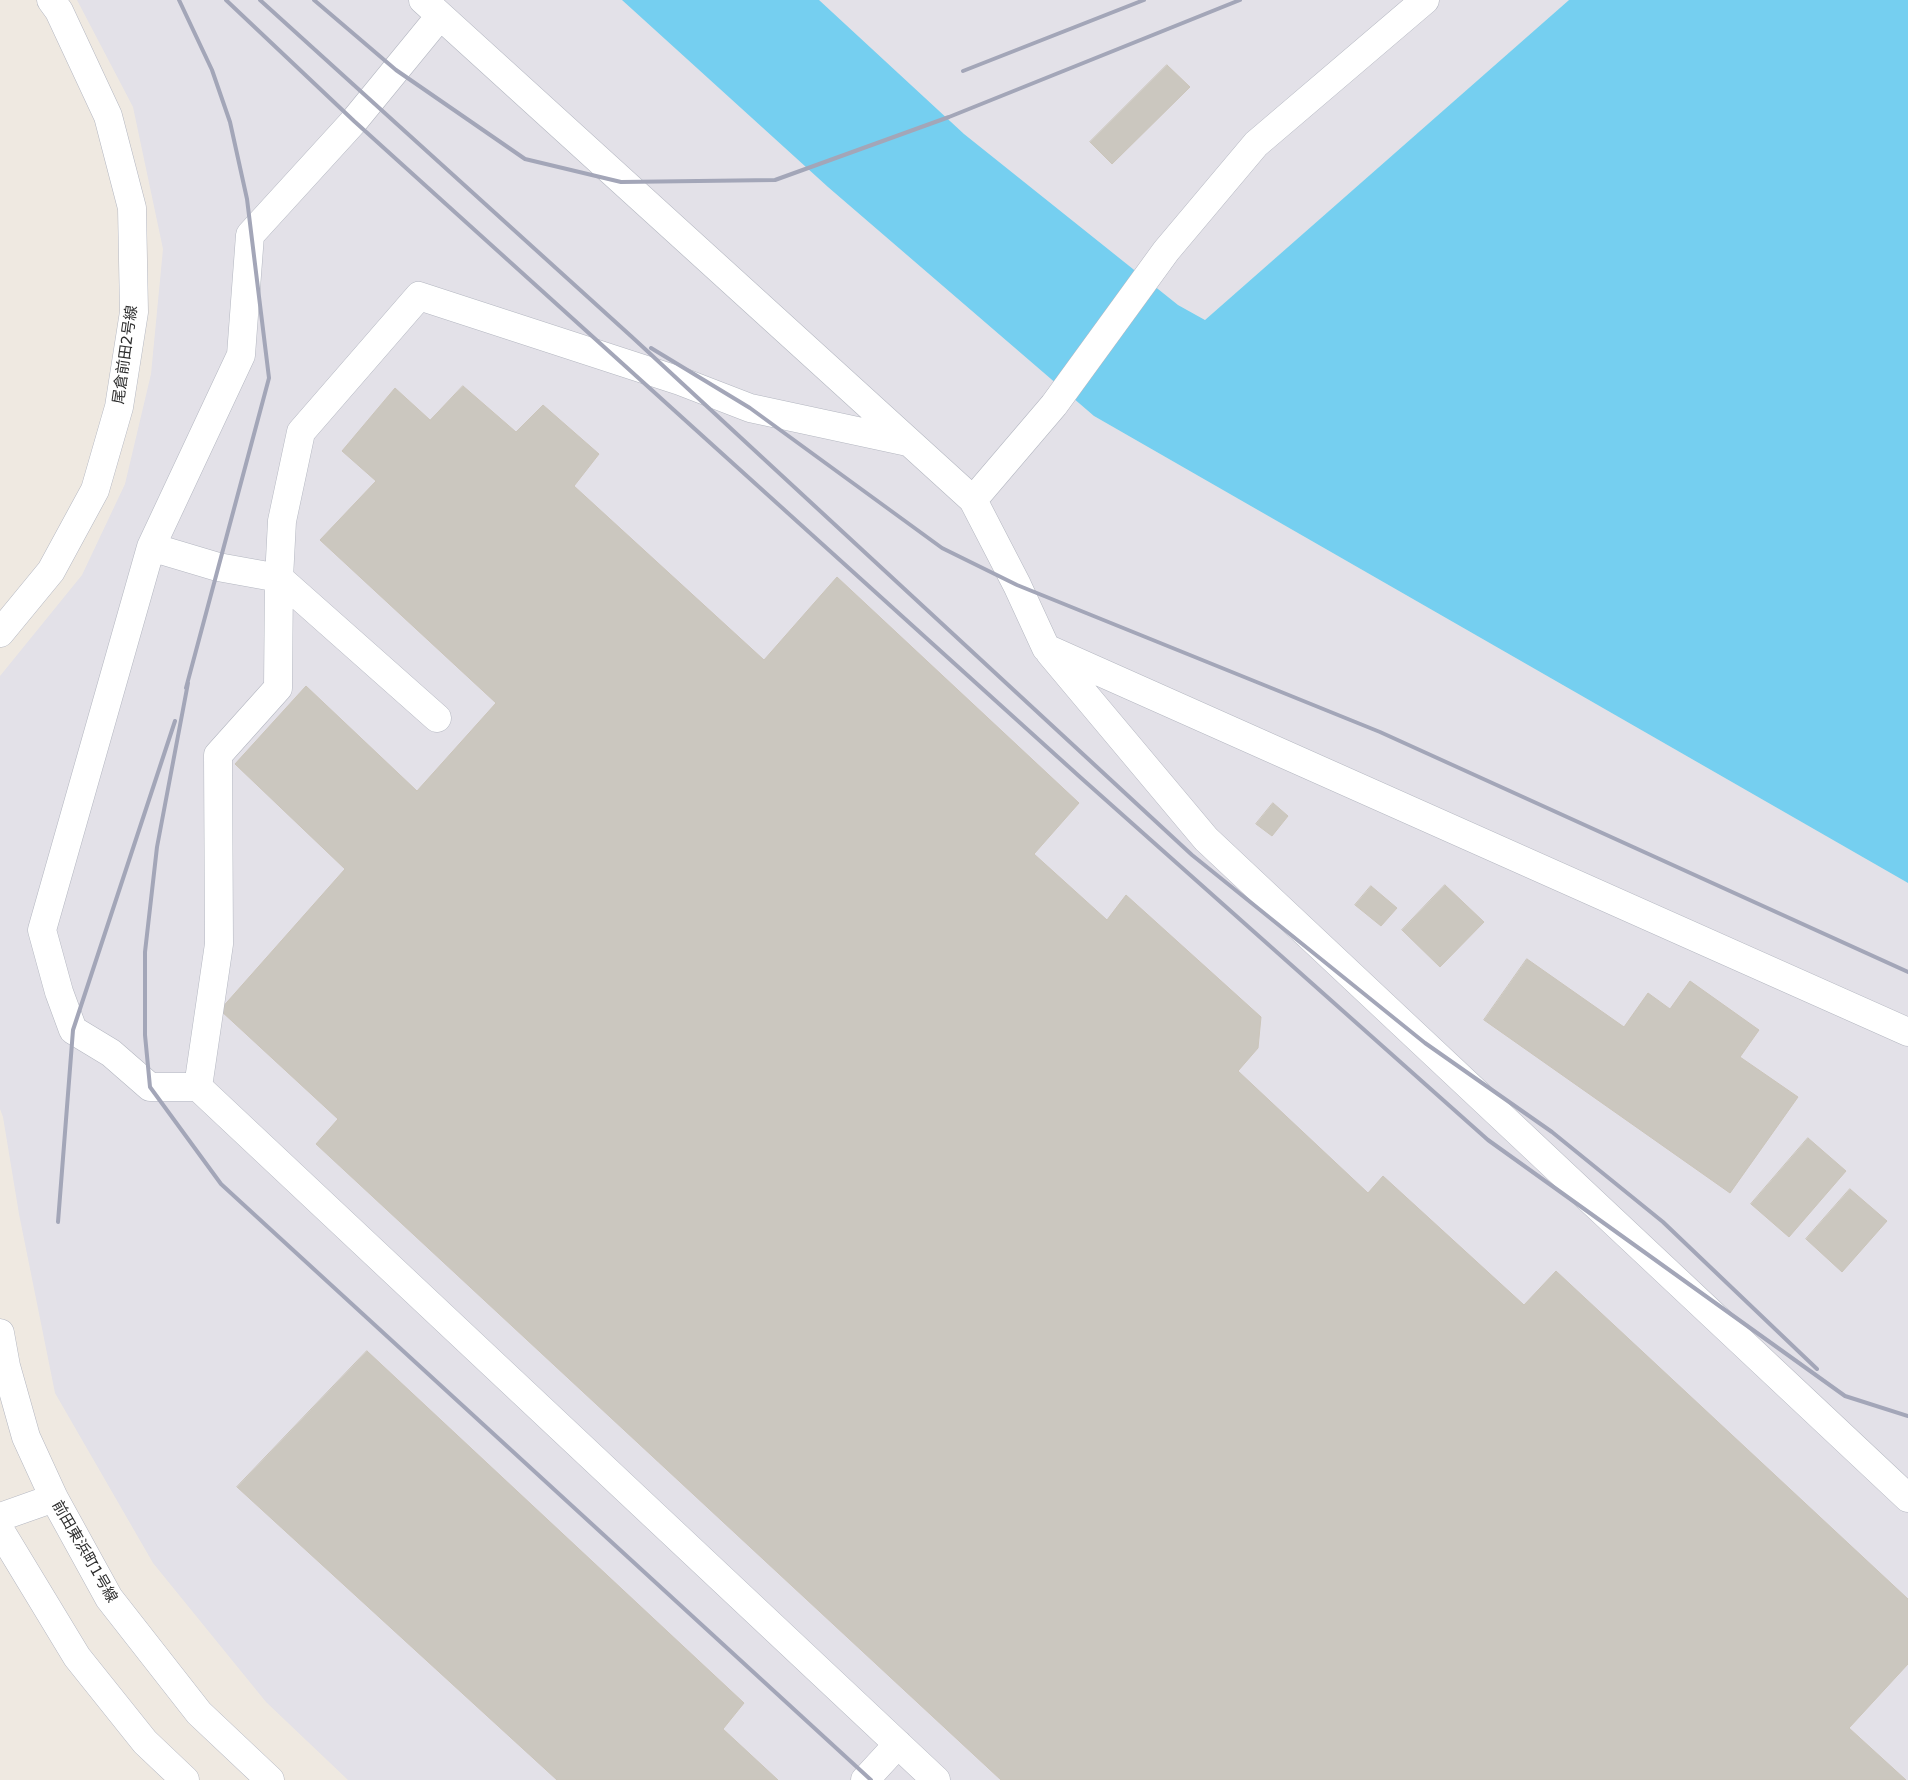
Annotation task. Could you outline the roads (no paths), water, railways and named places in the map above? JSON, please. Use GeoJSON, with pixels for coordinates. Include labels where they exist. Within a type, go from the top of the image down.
{"type":"FeatureCollection","features":[{"type":"Feature","properties":{"kind":"street","name":"尾倉前田2号線"},"geometry":{"type":"LineString","coordinates":[[0,633],[51,571],[95,490],[119,407],[134,312],[132,208],[108,116],[59,11],[51,0]]}},
{"type":"Feature","properties":{"kind":"street"},"geometry":{"type":"LineString","coordinates":[[973,500],[1054,405],[1166,251],[1256,144],[1425,0]]}},
{"type":"Feature","properties":{"kind":"street"},"geometry":{"type":"LineString","coordinates":[[936,1780],[198,1087],[150,1087],[111,1053],[73,1030],[59,992],[42,930],[151,547],[241,355],[250,235],[354,122],[432,8],[973,500],[1017,585],[1046,648],[1206,839],[1908,1498]]}},
{"type":"Feature","properties":{"kind":"street"},"geometry":{"type":"LineString","coordinates":[[198,1087],[219,944],[218,755],[278,688],[279,578],[282,521],[302,432],[419,296],[680,382],[750,408],[908,442]]}},
{"type":"Feature","properties":{"kind":"street"},"geometry":{"type":"LineString","coordinates":[[151,547],[218,567],[279,578],[437,718]]}},
{"type":"Feature","properties":{"kind":"street"},"geometry":{"type":"LineString","coordinates":[[1046,648],[1908,1032]]}},
{"type":"Feature","properties":{"kind":"street","name":"前田東浜町1号線"},"geometry":{"type":"LineString","coordinates":[[0,1333],[6,1366],[26,1437],[54,1498],[109,1598],[199,1713],[270,1780]]}},
{"type":"Feature","properties":{"kind":"street"},"geometry":{"type":"LineString","coordinates":[[0,1517],[54,1498]]}},
{"type":"Feature","properties":{"kind":"street"},"geometry":{"type":"LineString","coordinates":[[0,1530],[77,1657],[145,1742],[185,1780]]}},
{"type":"Feature","properties":{"kind":"street"},"geometry":{"type":"LineString","coordinates":[[865,1780],[898,1744]]}},
{"type":"Feature","properties":{"kind":"water"},"geometry":{"type":"Polygon","coordinates":[[[622,0],[819,0],[964,134],[1178,305],[1205,320],[1569,0],[1908,0],[1908,883],[1094,416],[828,187],[622,0]]]}},
{"type":"Feature","properties":{"kind":"railway"},"geometry":{"type":"LineString","coordinates":[[179,0],[212,70],[230,122],[247,199],[269,378],[186,688]]}},
{"type":"Feature","properties":{"kind":"railway"},"geometry":{"type":"LineString","coordinates":[[226,0],[354,121],[1080,777],[1488,1140],[1845,1396],[1908,1416]]}},
{"type":"Feature","properties":{"kind":"railway"},"geometry":{"type":"LineString","coordinates":[[260,0],[632,337],[1192,855],[1425,1043],[1552,1132],[1663,1222],[1817,1369]]}},
{"type":"Feature","properties":{"kind":"railway"},"geometry":{"type":"LineString","coordinates":[[314,0],[396,70],[525,159],[621,182],[775,180],[949,117],[1240,0]]}},
{"type":"Feature","properties":{"kind":"railway"},"geometry":{"type":"LineString","coordinates":[[963,71],[1144,0]]}},
{"type":"Feature","properties":{"kind":"railway"},"geometry":{"type":"LineString","coordinates":[[651,348],[750,408],[942,548],[1017,585],[1380,732],[1908,972]]}},
{"type":"Feature","properties":{"kind":"railway"},"geometry":{"type":"LineString","coordinates":[[188,683],[157,847],[145,952],[145,1035],[150,1087],[221,1184],[871,1780]]}},
{"type":"Feature","properties":{"kind":"railway"},"geometry":{"type":"LineString","coordinates":[[58,1222],[73,1030],[175,721]]}}]}
